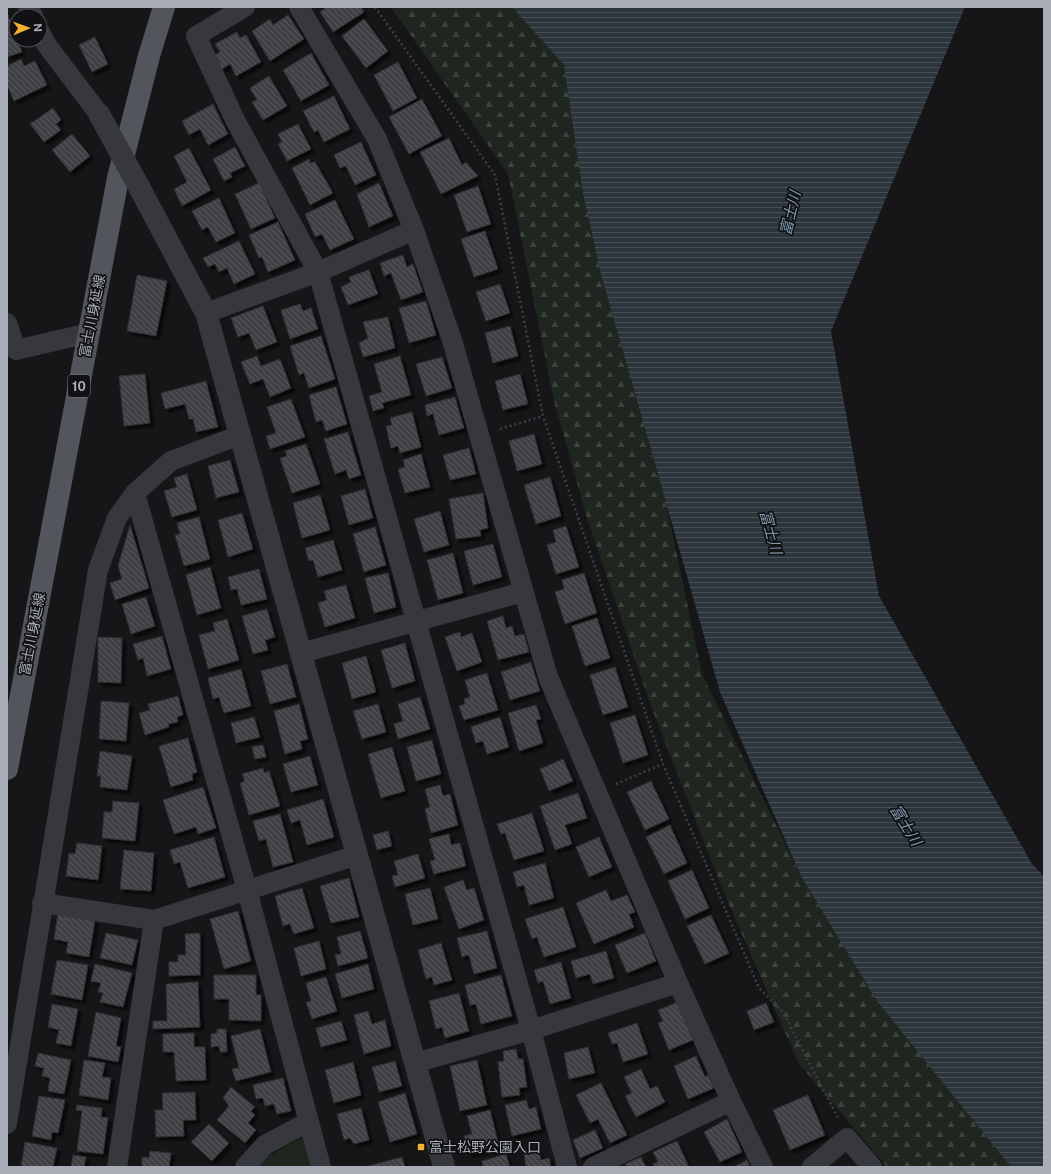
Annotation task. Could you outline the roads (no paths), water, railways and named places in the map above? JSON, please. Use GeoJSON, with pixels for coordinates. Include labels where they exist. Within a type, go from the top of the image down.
{"type":"FeatureCollection","features":[{"type":"Feature","properties":{"kind":"main road","name":"富士川身延線"},"geometry":{"type":"LineString","coordinates":[[7,769],[118,178],[149,56],[164,7]]}},
{"type":"Feature","properties":{"kind":"street"},"geometry":{"type":"LineString","coordinates":[[245,7],[196,36],[235,120],[318,272],[531,1030],[567,1167]]}},
{"type":"Feature","properties":{"kind":"street"},"geometry":{"type":"LineString","coordinates":[[300,7],[377,139],[414,230],[452,340],[548,677],[678,983],[731,1101],[763,1167]]}},
{"type":"Feature","properties":{"kind":"street"},"geometry":{"type":"LineString","coordinates":[[48,47],[99,114],[206,313],[444,1167]]}},
{"type":"Feature","properties":{"kind":"street"},"geometry":{"type":"LineString","coordinates":[[206,313],[318,272],[414,230]]}},
{"type":"Feature","properties":{"kind":"street"},"geometry":{"type":"LineString","coordinates":[[7,323],[16,350],[89,333]]}},
{"type":"Feature","properties":{"kind":"street"},"geometry":{"type":"LineString","coordinates":[[7,1124],[42,903],[98,570],[118,518],[135,493],[171,461],[240,435]]}},
{"type":"Feature","properties":{"kind":"street"},"geometry":{"type":"LineString","coordinates":[[135,493],[247,890],[321,1167]]}},
{"type":"Feature","properties":{"kind":"street"},"geometry":{"type":"LineString","coordinates":[[301,653],[524,592]]}},
{"type":"Feature","properties":{"kind":"street"},"geometry":{"type":"LineString","coordinates":[[42,903],[154,920],[357,855]]}},
{"type":"Feature","properties":{"kind":"street"},"geometry":{"type":"LineString","coordinates":[[117,1167],[154,920]]}},
{"type":"Feature","properties":{"kind":"street"},"geometry":{"type":"LineString","coordinates":[[415,1063],[531,1030],[678,983]]}},
{"type":"Feature","properties":{"kind":"street"},"geometry":{"type":"LineString","coordinates":[[593,1167],[731,1101]]}},
{"type":"Feature","properties":{"kind":"street"},"geometry":{"type":"LineString","coordinates":[[246,1167],[265,1145],[308,1122]]}},
{"type":"Feature","properties":{"kind":"street"},"geometry":{"type":"LineString","coordinates":[[812,1167],[848,1138],[872,1167]]}},
{"type":"Feature","properties":{"kind":"water","name":"富士川"},"geometry":{"type":"Polygon","coordinates":[[[512,7],[965,7],[831,331],[879,596],[1032,864],[1044,876],[1044,1167],[1011,1167],[877,1001],[801,876],[720,692],[601,274],[583,193],[564,65],[512,7]]]}},
{"type":"Feature","properties":{"kind":"place","name":"富士松野公園入口"},"geometry":{"type":"Point","coordinates":[421,1147]}}]}
